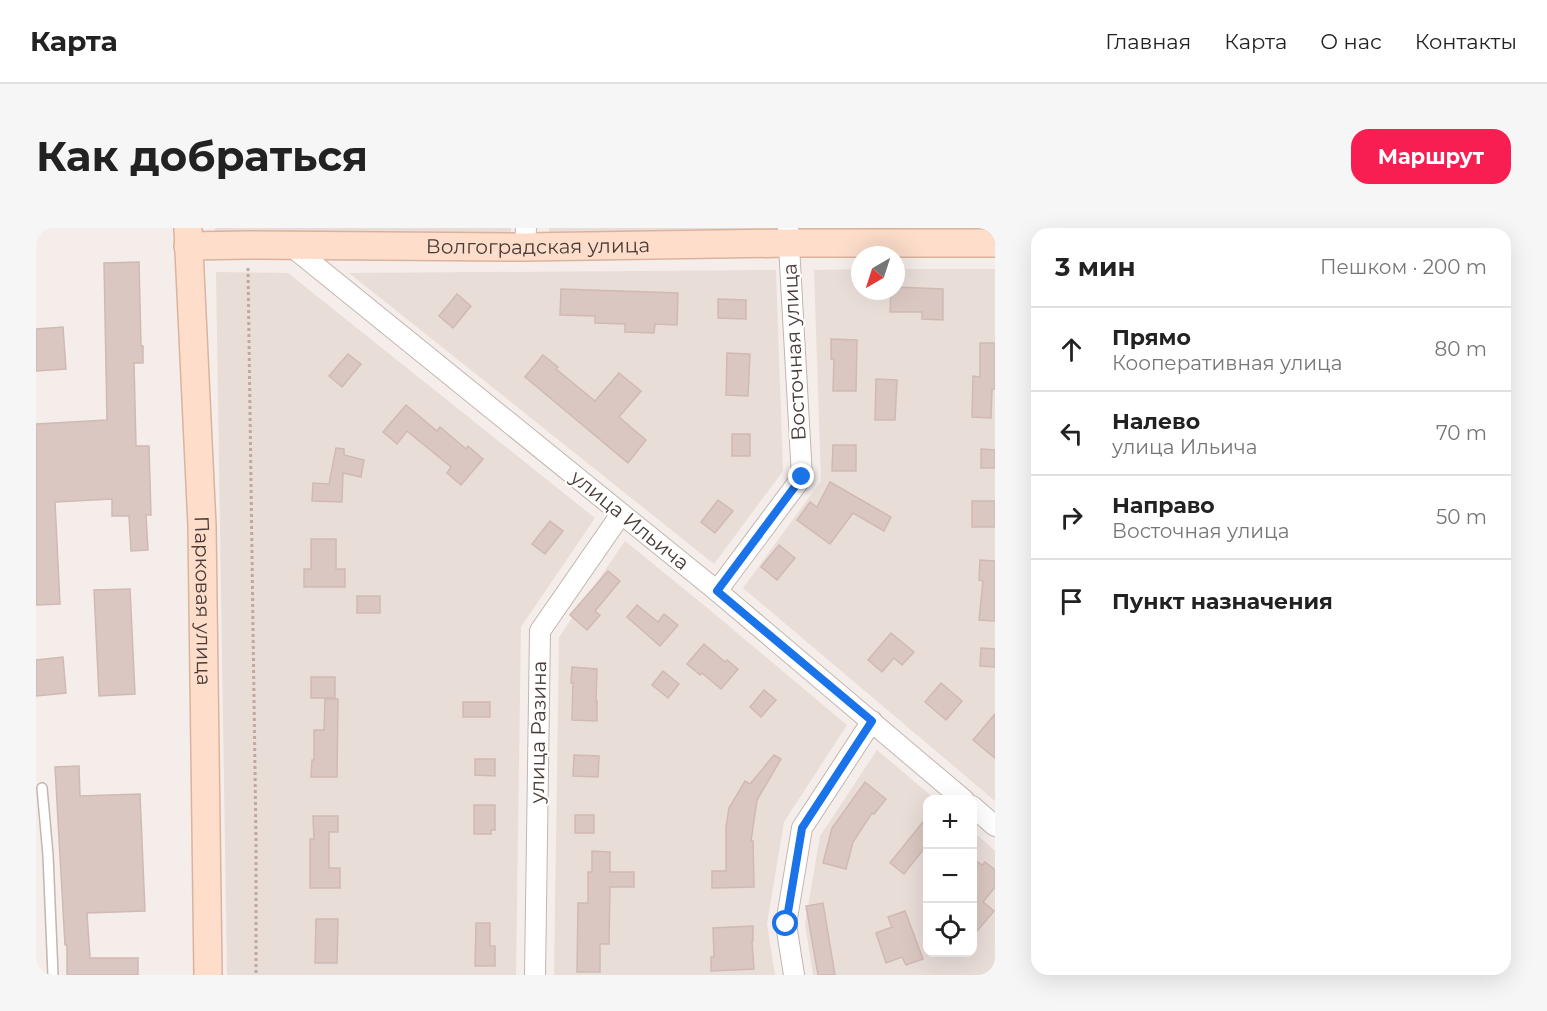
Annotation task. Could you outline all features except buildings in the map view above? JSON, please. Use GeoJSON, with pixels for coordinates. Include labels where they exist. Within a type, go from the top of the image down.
{"type":"FeatureCollection","features":[{"type":"Feature","properties":{"kind":"main road","name":"Волгоградская улица"},"geometry":{"type":"LineString","coordinates":[[188,237],[248,245],[291,246],[526,237],[788,236],[995,243]]}},
{"type":"Feature","properties":{"kind":"main road","name":"Парковая улица"},"geometry":{"type":"LineString","coordinates":[[188,237],[201,526],[208,975]]}},
{"type":"Feature","properties":{"kind":"street","name":"Восточная улица"},"geometry":{"type":"LineString","coordinates":[[717,591],[802,477],[788,236]]}},
{"type":"Feature","properties":{"kind":"street","name":"улица Ильича"},"geometry":{"type":"LineString","coordinates":[[291,246],[717,591],[958,795]]}},
{"type":"Feature","properties":{"kind":"street","name":"улица Разина"},"geometry":{"type":"LineString","coordinates":[[535,975],[540,631],[621,514]]}},
{"type":"Feature","properties":{"kind":"street"},"geometry":{"type":"LineString","coordinates":[[794,975],[786,924],[802,828],[872,721]]}},
{"type":"Feature","properties":{"kind":"street"},"geometry":{"type":"LineString","coordinates":[[977,810],[995,826]]}},
{"type":"Feature","properties":{"kind":"lane"},"geometry":{"type":"LineString","coordinates":[[42,788],[48,855],[53,975]]}},
{"type":"Feature","properties":{"kind":"lane"},"geometry":{"type":"LineString","coordinates":[[36,855],[48,855]]}},
{"type":"Feature","properties":{"kind":"path"},"geometry":{"type":"LineString","coordinates":[[248,245],[256,975]]}},
{"type":"Feature","properties":{"kind":"shaded area"},"geometry":{"type":"Polygon","coordinates":[[[215,228],[511,228],[511,234],[215,234],[215,228]]]}},
{"type":"Feature","properties":{"kind":"shaded area"},"geometry":{"type":"Polygon","coordinates":[[[549,228],[775,228],[775,232],[549,233],[549,228]]]}},
{"type":"Feature","properties":{"kind":"shaded area"},"geometry":{"type":"Polygon","coordinates":[[[851,269],[851,300],[905,300],[905,269],[995,269],[995,801],[743,588],[821,481],[814,270],[851,269]]]}},
{"type":"Feature","properties":{"kind":"shaded area"},"geometry":{"type":"Polygon","coordinates":[[[776,270],[783,471],[714,564],[349,273],[776,270]]]}},
{"type":"Feature","properties":{"kind":"shaded area"},"geometry":{"type":"Polygon","coordinates":[[[216,272],[288,273],[595,518],[521,627],[516,975],[227,975],[216,272]]]}},
{"type":"Feature","properties":{"kind":"shaded area"},"geometry":{"type":"Polygon","coordinates":[[[625,541],[847,725],[784,822],[767,924],[775,975],[554,975],[559,637],[625,541]]]}},
{"type":"Feature","properties":{"kind":"shaded area"},"geometry":{"type":"Polygon","coordinates":[[[877,750],[930,795],[923,795],[923,957],[977,957],[977,835],[995,851],[995,975],[813,975],[805,924],[820,836],[877,750]]]}},
{"type":"Feature","properties":{"kind":"route"},"geometry":{"type":"LineString","coordinates":[[786,924],[802,828],[872,721],[717,591],[802,477]]}}]}
